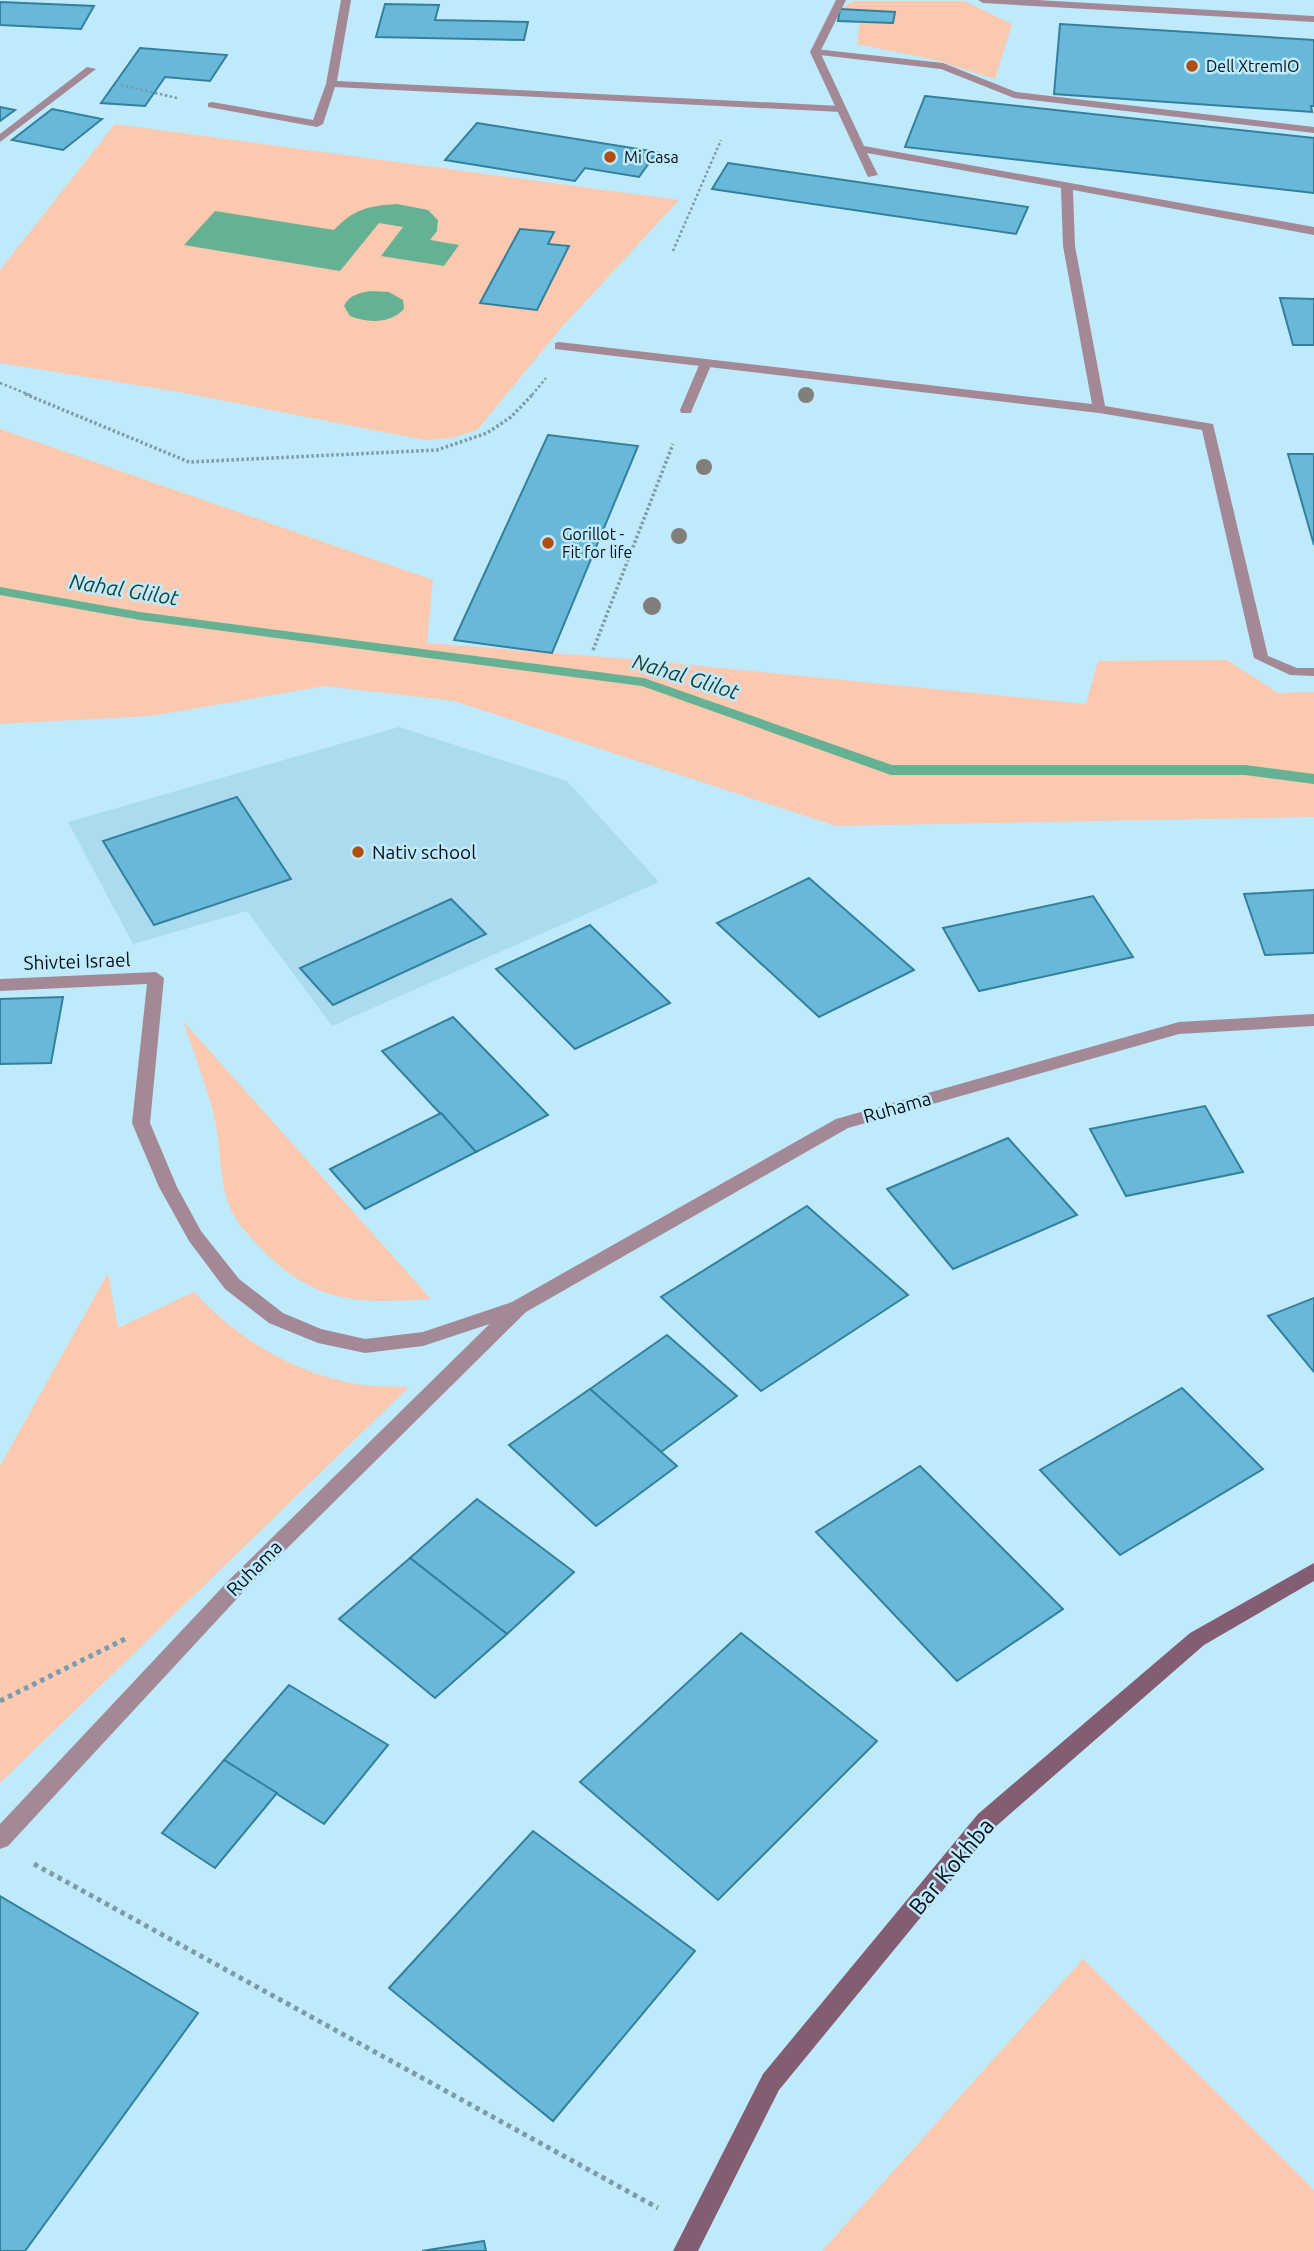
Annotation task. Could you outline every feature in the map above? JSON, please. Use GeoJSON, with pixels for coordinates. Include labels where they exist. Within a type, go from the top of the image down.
{"type":"FeatureCollection","features":[{"type":"Feature","properties":{"kind":"street"},"geometry":{"type":"LineString","coordinates":[[212,105],[317,124],[331,84],[346,0]]}},
{"type":"Feature","properties":{"kind":"street"},"geometry":{"type":"LineString","coordinates":[[815,52],[841,0]]}},
{"type":"Feature","properties":{"kind":"street"},"geometry":{"type":"LineString","coordinates":[[983,0],[1314,19]]}},
{"type":"Feature","properties":{"kind":"street"},"geometry":{"type":"LineString","coordinates":[[815,52],[872,175]]}},
{"type":"Feature","properties":{"kind":"street"},"geometry":{"type":"LineString","coordinates":[[815,52],[943,66],[1014,95],[1314,130]]}},
{"type":"Feature","properties":{"kind":"street"},"geometry":{"type":"LineString","coordinates":[[0,139],[86,73]]}},
{"type":"Feature","properties":{"kind":"street"},"geometry":{"type":"LineString","coordinates":[[331,84],[841,109]]}},
{"type":"Feature","properties":{"kind":"street"},"geometry":{"type":"LineString","coordinates":[[859,148],[1314,231]]}},
{"type":"Feature","properties":{"kind":"street"},"geometry":{"type":"LineString","coordinates":[[1067,187],[1069,246],[1100,409]]}},
{"type":"Feature","properties":{"kind":"street"},"geometry":{"type":"LineString","coordinates":[[565,346],[1100,409],[1209,427],[1261,658],[1295,672],[1314,672]]}},
{"type":"Feature","properties":{"kind":"street"},"geometry":{"type":"LineString","coordinates":[[686,411],[706,363]]}},
{"type":"Feature","properties":{"kind":"street","name":"Shivtei Israel"},"geometry":{"type":"LineString","coordinates":[[0,985],[156,978]]}},
{"type":"Feature","properties":{"kind":"street","name":"Ruhama"},"geometry":{"type":"LineString","coordinates":[[156,978],[141,1123],[168,1188],[195,1237],[232,1284],[276,1318],[318,1336],[365,1346],[424,1339],[519,1307],[842,1123],[1179,1028],[1314,1020]]}},
{"type":"Feature","properties":{"kind":"street","name":"Ruhama"},"geometry":{"type":"LineString","coordinates":[[0,1839],[238,1584],[519,1307]]}},
{"type":"Feature","properties":{"kind":"street","name":"Bar Kokhba"},"geometry":{"type":"LineString","coordinates":[[685,2251],[771,2082],[986,1822],[1197,1639],[1314,1571]]}},
{"type":"Feature","properties":{"kind":"path"},"geometry":{"type":"LineString","coordinates":[[86,73],[212,105]]}},
{"type":"Feature","properties":{"kind":"path"},"geometry":{"type":"LineString","coordinates":[[673,251],[737,104]]}},
{"type":"Feature","properties":{"kind":"path"},"geometry":{"type":"LineString","coordinates":[[0,383],[189,462],[437,450],[468,442],[499,429],[520,411],[565,346]]}},
{"type":"Feature","properties":{"kind":"path"},"geometry":{"type":"LineString","coordinates":[[593,650],[686,411]]}},
{"type":"Feature","properties":{"kind":"path"},"geometry":{"type":"LineString","coordinates":[[0,1701],[133,1635]]}},
{"type":"Feature","properties":{"kind":"path"},"geometry":{"type":"LineString","coordinates":[[24,1859],[696,2229]]}},
{"type":"Feature","properties":{"kind":"shaded area"},"geometry":{"type":"Polygon","coordinates":[[[854,1],[964,1],[1012,24],[995,79],[935,60],[857,44],[860,22],[893,23],[895,12],[840,9],[854,1]]]}},
{"type":"Feature","properties":{"kind":"shaded area"},"geometry":{"type":"Polygon","coordinates":[[[115,124],[679,200],[561,328],[477,430],[452,438],[424,440],[179,392],[0,363],[0,270],[115,124]]]}},
{"type":"Feature","properties":{"kind":"shaded area"},"geometry":{"type":"Polygon","coordinates":[[[397,204],[428,210],[438,220],[437,231],[430,240],[459,245],[444,266],[381,256],[403,227],[379,223],[340,271],[184,245],[215,211],[334,230],[348,217],[362,210],[397,204]]]}},
{"type":"Feature","properties":{"kind":"shaded area"},"geometry":{"type":"Polygon","coordinates":[[[370,291],[389,292],[403,300],[404,309],[392,317],[378,321],[350,316],[344,306],[346,302],[355,295],[370,291]]]}},
{"type":"Feature","properties":{"kind":"shaded area"},"geometry":{"type":"Polygon","coordinates":[[[0,429],[433,580],[427,643],[630,659],[1086,704],[1098,661],[1227,660],[1278,693],[1314,692],[1314,817],[836,826],[454,701],[325,686],[151,716],[0,724],[0,429]]]}},
{"type":"Feature","properties":{"kind":"shaded area","name":"Nativ school"},"geometry":{"type":"Polygon","coordinates":[[[399,727],[567,781],[659,882],[332,1026],[247,911],[133,944],[68,822],[399,727]]]}},
{"type":"Feature","properties":{"kind":"shaded area"},"geometry":{"type":"Polygon","coordinates":[[[184,1022],[431,1299],[359,1300],[319,1290],[280,1266],[250,1237],[229,1206],[213,1112],[184,1022]]]}},
{"type":"Feature","properties":{"kind":"shaded area"},"geometry":{"type":"Polygon","coordinates":[[[108,1273],[118,1328],[194,1292],[228,1324],[264,1350],[284,1360],[350,1383],[409,1387],[0,1783],[0,1466],[108,1273]]]}},
{"type":"Feature","properties":{"kind":"shaded area"},"geometry":{"type":"Polygon","coordinates":[[[1083,1959],[1314,2190],[1314,2251],[822,2251],[1083,1959]]]}},
{"type":"Feature","properties":{"kind":"building"},"geometry":{"type":"Polygon","coordinates":[[[0,2],[94,6],[81,29],[0,25],[0,2]]]}},
{"type":"Feature","properties":{"kind":"building"},"geometry":{"type":"Polygon","coordinates":[[[385,4],[439,5],[435,20],[528,22],[524,40],[376,37],[385,4]]]}},
{"type":"Feature","properties":{"kind":"building"},"geometry":{"type":"Polygon","coordinates":[[[840,9],[895,12],[893,23],[838,21],[840,9]]]}},
{"type":"Feature","properties":{"kind":"building"},"geometry":{"type":"Polygon","coordinates":[[[1060,24],[1314,40],[1312,112],[1054,94],[1060,24]]]}},
{"type":"Feature","properties":{"kind":"building"},"geometry":{"type":"Polygon","coordinates":[[[140,48],[227,55],[210,81],[165,77],[145,106],[101,103],[140,48]]]}},
{"type":"Feature","properties":{"kind":"building"},"geometry":{"type":"Polygon","coordinates":[[[925,96],[1314,138],[1314,193],[905,147],[925,96]]]}},
{"type":"Feature","properties":{"kind":"building"},"geometry":{"type":"Polygon","coordinates":[[[0,107],[15,110],[0,121],[0,107]]]}},
{"type":"Feature","properties":{"kind":"building"},"geometry":{"type":"Polygon","coordinates":[[[52,109],[102,119],[63,150],[12,140],[52,109]]]}},
{"type":"Feature","properties":{"kind":"building"},"geometry":{"type":"Polygon","coordinates":[[[477,123],[657,152],[639,177],[585,168],[575,181],[445,160],[477,123]]]}},
{"type":"Feature","properties":{"kind":"building"},"geometry":{"type":"Polygon","coordinates":[[[728,163],[1028,207],[1016,234],[712,189],[728,163]]]}},
{"type":"Feature","properties":{"kind":"building"},"geometry":{"type":"Polygon","coordinates":[[[520,229],[554,232],[548,244],[569,246],[537,310],[480,303],[520,229]]]}},
{"type":"Feature","properties":{"kind":"building"},"geometry":{"type":"Polygon","coordinates":[[[1280,298],[1314,299],[1314,345],[1293,345],[1280,298]]]}},
{"type":"Feature","properties":{"kind":"building","name":"Gorillot - Fit for life"},"geometry":{"type":"Polygon","coordinates":[[[548,435],[638,446],[552,653],[454,640],[548,435]]]}},
{"type":"Feature","properties":{"kind":"building"},"geometry":{"type":"Polygon","coordinates":[[[1288,454],[1314,454],[1314,545],[1288,454]]]}},
{"type":"Feature","properties":{"kind":"building"},"geometry":{"type":"Polygon","coordinates":[[[237,797],[291,879],[154,925],[103,841],[237,797]]]}},
{"type":"Feature","properties":{"kind":"building"},"geometry":{"type":"Polygon","coordinates":[[[809,878],[914,970],[819,1017],[717,923],[809,878]]]}},
{"type":"Feature","properties":{"kind":"building"},"geometry":{"type":"Polygon","coordinates":[[[1314,890],[1314,953],[1265,955],[1244,894],[1314,890]]]}},
{"type":"Feature","properties":{"kind":"building"},"geometry":{"type":"Polygon","coordinates":[[[1093,896],[1133,957],[979,991],[943,928],[1093,896]]]}},
{"type":"Feature","properties":{"kind":"building"},"geometry":{"type":"Polygon","coordinates":[[[451,899],[486,934],[333,1005],[300,968],[451,899]]]}},
{"type":"Feature","properties":{"kind":"building"},"geometry":{"type":"Polygon","coordinates":[[[590,925],[670,1003],[575,1049],[496,969],[590,925]]]}},
{"type":"Feature","properties":{"kind":"building"},"geometry":{"type":"Polygon","coordinates":[[[63,997],[51,1063],[0,1064],[0,999],[63,997]]]}},
{"type":"Feature","properties":{"kind":"building"},"geometry":{"type":"Polygon","coordinates":[[[453,1017],[548,1115],[476,1152],[382,1051],[453,1017]]]}},
{"type":"Feature","properties":{"kind":"building"},"geometry":{"type":"Polygon","coordinates":[[[1205,1106],[1243,1172],[1126,1196],[1090,1129],[1205,1106]]]}},
{"type":"Feature","properties":{"kind":"building"},"geometry":{"type":"Polygon","coordinates":[[[441,1113],[476,1152],[365,1209],[330,1169],[441,1113]]]}},
{"type":"Feature","properties":{"kind":"building"},"geometry":{"type":"Polygon","coordinates":[[[1008,1138],[1077,1215],[953,1269],[887,1189],[1008,1138]]]}},
{"type":"Feature","properties":{"kind":"building"},"geometry":{"type":"Polygon","coordinates":[[[807,1206],[908,1295],[761,1391],[661,1297],[807,1206]]]}},
{"type":"Feature","properties":{"kind":"building"},"geometry":{"type":"Polygon","coordinates":[[[1314,1298],[1314,1372],[1268,1316],[1314,1298]]]}},
{"type":"Feature","properties":{"kind":"building"},"geometry":{"type":"Polygon","coordinates":[[[667,1335],[737,1396],[661,1452],[590,1389],[667,1335]]]}},
{"type":"Feature","properties":{"kind":"building"},"geometry":{"type":"Polygon","coordinates":[[[1182,1388],[1263,1469],[1120,1555],[1040,1470],[1182,1388]]]}},
{"type":"Feature","properties":{"kind":"building"},"geometry":{"type":"Polygon","coordinates":[[[590,1389],[677,1466],[596,1526],[509,1445],[590,1389]]]}},
{"type":"Feature","properties":{"kind":"building"},"geometry":{"type":"Polygon","coordinates":[[[920,1466],[1063,1609],[957,1681],[816,1532],[920,1466]]]}},
{"type":"Feature","properties":{"kind":"building"},"geometry":{"type":"Polygon","coordinates":[[[477,1499],[574,1572],[507,1634],[410,1558],[477,1499]]]}},
{"type":"Feature","properties":{"kind":"building"},"geometry":{"type":"Polygon","coordinates":[[[410,1558],[507,1634],[435,1698],[339,1619],[410,1558]]]}},
{"type":"Feature","properties":{"kind":"building"},"geometry":{"type":"Polygon","coordinates":[[[741,1633],[877,1741],[718,1900],[580,1782],[741,1633]]]}},
{"type":"Feature","properties":{"kind":"building"},"geometry":{"type":"Polygon","coordinates":[[[289,1685],[388,1745],[324,1824],[224,1760],[289,1685]]]}},
{"type":"Feature","properties":{"kind":"building"},"geometry":{"type":"Polygon","coordinates":[[[224,1760],[277,1793],[215,1868],[162,1833],[224,1760]]]}},
{"type":"Feature","properties":{"kind":"building"},"geometry":{"type":"Polygon","coordinates":[[[533,1831],[695,1951],[553,2121],[389,1988],[533,1831]]]}},
{"type":"Feature","properties":{"kind":"building"},"geometry":{"type":"Polygon","coordinates":[[[0,1896],[198,2013],[25,2251],[0,2251],[0,1896]]]}},
{"type":"Feature","properties":{"kind":"building"},"geometry":{"type":"Polygon","coordinates":[[[484,2241],[486,2251],[422,2251],[484,2241]]]}},
{"type":"Feature","properties":{"kind":"waterway","name":"Nahal Glilot"},"geometry":{"type":"LineString","coordinates":[[0,591],[140,616],[644,682],[891,770],[1245,770],[1314,779]]}},
{"type":"Feature","properties":{"kind":"place","name":"Dell XtremIO"},"geometry":{"type":"Point","coordinates":[1192,66]}},
{"type":"Feature","properties":{"kind":"place","name":"Mi Casa"},"geometry":{"type":"Point","coordinates":[610,157]}},
{"type":"Feature","properties":{"kind":"place","name":"Gorillot - Fit for life"},"geometry":{"type":"Point","coordinates":[548,543]}},
{"type":"Feature","properties":{"kind":"place","name":"Nativ school"},"geometry":{"type":"Point","coordinates":[358,852]}}]}
